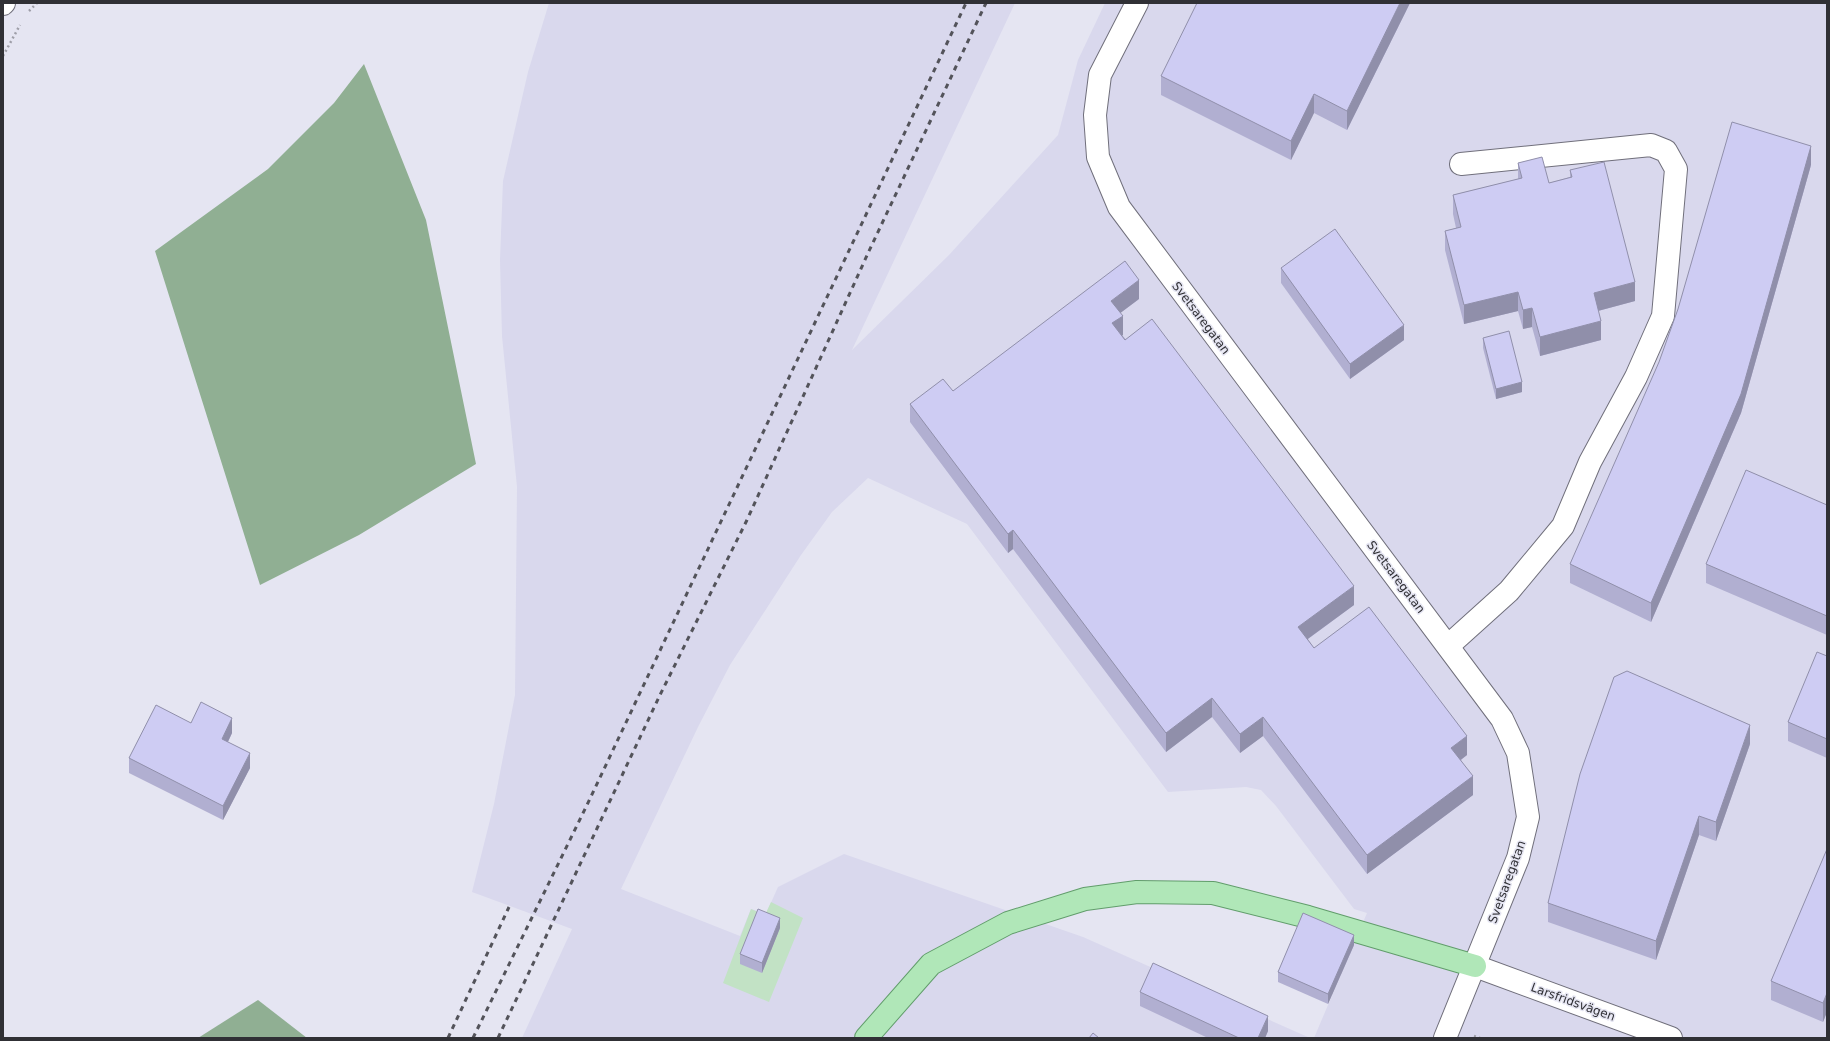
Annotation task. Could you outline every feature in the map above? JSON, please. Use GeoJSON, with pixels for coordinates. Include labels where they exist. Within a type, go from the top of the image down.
{"type":"FeatureCollection","features":[{"type":"Feature","properties":{"kind":"main road"},"geometry":{"type":"LineString","coordinates":[[866,1038],[932,964],[952,953],[1008,923],[1085,899],[1137,892],[1213,893],[1308,917],[1475,966]]}},
{"type":"Feature","properties":{"kind":"street","name":"Svetsaregatan"},"geometry":{"type":"LineString","coordinates":[[1137,3],[1100,75],[1094,116],[1098,157],[1119,207],[1502,719],[1518,753],[1528,817],[1518,858],[1445,1038]]}},
{"type":"Feature","properties":{"kind":"street"},"geometry":{"type":"LineString","coordinates":[[1448,646],[1509,591],[1563,526],[1590,462],[1636,377],[1663,316],[1676,169],[1666,151],[1651,145],[1462,164]]}},
{"type":"Feature","properties":{"kind":"street","name":"Larsfridsvägen"},"geometry":{"type":"LineString","coordinates":[[1475,966],[1671,1038]]}},
{"type":"Feature","properties":{"kind":"path"},"geometry":{"type":"LineString","coordinates":[[25,15],[37,3]]}},
{"type":"Feature","properties":{"kind":"path"},"geometry":{"type":"LineString","coordinates":[[3,56],[22,22]]}},
{"type":"Feature","properties":{"kind":"shaded area"},"geometry":{"type":"Polygon","coordinates":[[[549,3],[1015,3],[852,350],[949,255],[1058,135],[1078,60],[1105,3],[1827,3],[1827,1038],[1314,1038],[1367,913],[1354,909],[1276,806],[1261,790],[1246,787],[1168,792],[967,524],[868,478],[832,512],[801,555],[730,665],[698,727],[621,889],[740,936],[751,909],[766,914],[778,887],[844,854],[1083,937],[1310,1038],[522,1038],[572,929],[472,892],[494,804],[515,695],[517,487],[502,336],[500,260],[503,181],[528,72],[549,3]]]}},
{"type":"Feature","properties":{"kind":"green space"},"geometry":{"type":"Polygon","coordinates":[[[364,64],[426,220],[476,464],[359,535],[260,585],[155,251],[268,169],[334,103],[364,64]]]}},
{"type":"Feature","properties":{"kind":"green space"},"geometry":{"type":"Polygon","coordinates":[[[771,902],[803,918],[769,1002],[723,983],[751,909],[765,915],[771,902]]]}},
{"type":"Feature","properties":{"kind":"green space"},"geometry":{"type":"Polygon","coordinates":[[[258,1000],[307,1038],[198,1038],[258,1000]]]}},
{"type":"Feature","properties":{"kind":"building"},"geometry":{"type":"Polygon","coordinates":[[[1197,3],[1400,3],[1347,111],[1314,94],[1291,141],[1161,76],[1197,3]]]}},
{"type":"Feature","properties":{"kind":"building"},"geometry":{"type":"Polygon","coordinates":[[[1732,122],[1811,146],[1741,394],[1651,603],[1570,564],[1659,362],[1678,309],[1732,122]]]}},
{"type":"Feature","properties":{"kind":"building"},"geometry":{"type":"Polygon","coordinates":[[[1542,157],[1549,183],[1572,177],[1570,170],[1604,162],[1635,282],[1594,293],[1601,321],[1540,337],[1532,308],[1523,310],[1518,292],[1464,305],[1445,231],[1461,227],[1453,195],[1522,178],[1518,163],[1542,157]]]}},
{"type":"Feature","properties":{"kind":"building"},"geometry":{"type":"Polygon","coordinates":[[[1335,229],[1404,325],[1350,364],[1281,268],[1335,229]]]}},
{"type":"Feature","properties":{"kind":"building"},"geometry":{"type":"Polygon","coordinates":[[[1125,261],[1139,280],[1111,301],[1123,316],[1112,323],[1125,340],[1152,319],[1354,586],[1298,627],[1314,648],[1369,607],[1467,736],[1451,748],[1473,776],[1367,855],[1263,717],[1240,734],[1212,698],[1166,733],[1013,530],[1008,534],[910,404],[943,379],[953,391],[1125,261]]]}},
{"type":"Feature","properties":{"kind":"building"},"geometry":{"type":"Polygon","coordinates":[[[1509,331],[1522,382],[1496,389],[1483,338],[1509,331]]]}},
{"type":"Feature","properties":{"kind":"building"},"geometry":{"type":"Polygon","coordinates":[[[1746,470],[1827,505],[1827,616],[1706,564],[1746,470]]]}},
{"type":"Feature","properties":{"kind":"building"},"geometry":{"type":"Polygon","coordinates":[[[1817,652],[1827,656],[1827,739],[1788,722],[1817,652]]]}},
{"type":"Feature","properties":{"kind":"building"},"geometry":{"type":"Polygon","coordinates":[[[1627,671],[1750,725],[1716,822],[1699,816],[1656,941],[1548,903],[1580,774],[1614,677],[1627,671]]]}},
{"type":"Feature","properties":{"kind":"building"},"geometry":{"type":"Polygon","coordinates":[[[201,702],[232,718],[222,739],[250,753],[223,806],[129,758],[156,705],[191,723],[201,702]]]}},
{"type":"Feature","properties":{"kind":"building"},"geometry":{"type":"Polygon","coordinates":[[[1827,849],[1827,993],[1823,1003],[1771,981],[1827,849]]]}},
{"type":"Feature","properties":{"kind":"building"},"geometry":{"type":"Polygon","coordinates":[[[758,909],[780,918],[762,963],[740,954],[758,909]]]}},
{"type":"Feature","properties":{"kind":"building"},"geometry":{"type":"Polygon","coordinates":[[[1303,913],[1354,935],[1328,994],[1278,972],[1303,913]]]}},
{"type":"Feature","properties":{"kind":"building"},"geometry":{"type":"Polygon","coordinates":[[[1153,963],[1268,1016],[1258,1038],[1239,1038],[1140,992],[1153,963]]]}},
{"type":"Feature","properties":{"kind":"building"},"geometry":{"type":"Polygon","coordinates":[[[1093,1033],[1099,1038],[1089,1038],[1093,1033]]]}},
{"type":"Feature","properties":{"kind":"railway"},"geometry":{"type":"LineString","coordinates":[[473,1038],[587,805],[966,3]]}},
{"type":"Feature","properties":{"kind":"railway"},"geometry":{"type":"LineString","coordinates":[[498,1038],[660,695],[747,520],[869,251],[986,3]]}},
{"type":"Feature","properties":{"kind":"railway"},"geometry":{"type":"LineString","coordinates":[[448,1038],[509,907]]}}]}
